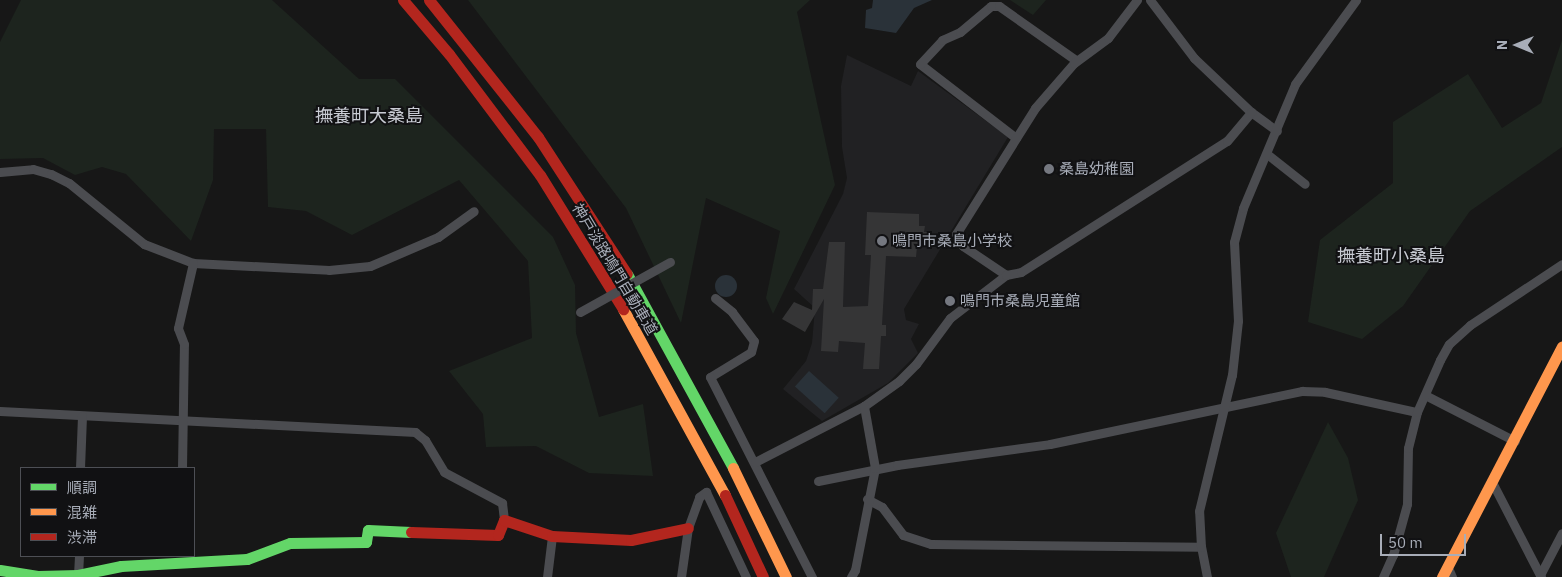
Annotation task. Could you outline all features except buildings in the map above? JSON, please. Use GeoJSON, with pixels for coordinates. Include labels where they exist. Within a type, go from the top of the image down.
{"type":"FeatureCollection","features":[{"type":"Feature","properties":{"kind":"main road","name":"神戸淡路鳴門自動車道"},"geometry":{"type":"LineString","coordinates":[[404,0],[449,54],[540,175],[642,344],[731,507],[763,577]]}},
{"type":"Feature","properties":{"kind":"main road","name":"神戸淡路鳴門自動車道"},"geometry":{"type":"LineString","coordinates":[[429,0],[544,145],[595,221],[660,333],[751,502],[786,577]]}},
{"type":"Feature","properties":{"kind":"main road"},"geometry":{"type":"LineString","coordinates":[[1448,575],[1562,346]]}},
{"type":"Feature","properties":{"kind":"main road"},"geometry":{"type":"LineString","coordinates":[[0,570],[38,576],[78,576],[121,566],[176,560],[247,559],[290,543],[366,542],[368,530],[498,535],[504,520],[552,536],[631,540],[659,532],[688,528]]}},
{"type":"Feature","properties":{"kind":"street"},"geometry":{"type":"LineString","coordinates":[[1006,275],[964,246],[956,234],[1035,108],[1077,61],[1108,38],[1137,0]]}},
{"type":"Feature","properties":{"kind":"street"},"geometry":{"type":"LineString","coordinates":[[1150,0],[1194,58],[1251,112],[1277,131]]}},
{"type":"Feature","properties":{"kind":"street"},"geometry":{"type":"LineString","coordinates":[[1207,577],[1201,547],[1199,511],[1222,408],[1232,375],[1238,321],[1234,242],[1243,208],[1277,131],[1295,84],[1356,0]]}},
{"type":"Feature","properties":{"kind":"street"},"geometry":{"type":"LineString","coordinates":[[1016,138],[920,64],[942,40],[960,32],[992,6],[999,6],[1077,61]]}},
{"type":"Feature","properties":{"kind":"street"},"geometry":{"type":"LineString","coordinates":[[755,462],[864,406],[899,381],[916,364],[950,318],[1006,275],[1021,272],[1220,146],[1251,112]]}},
{"type":"Feature","properties":{"kind":"street"},"geometry":{"type":"LineString","coordinates":[[1267,154],[1305,184]]}},
{"type":"Feature","properties":{"kind":"street"},"geometry":{"type":"LineString","coordinates":[[0,172],[33,169],[51,174],[70,183],[144,244],[193,263],[329,270],[370,266],[438,237],[474,211]]}},
{"type":"Feature","properties":{"kind":"street"},"geometry":{"type":"LineString","coordinates":[[580,312],[670,262]]}},
{"type":"Feature","properties":{"kind":"street"},"geometry":{"type":"LineString","coordinates":[[182,467],[184,344],[178,328],[193,263]]}},
{"type":"Feature","properties":{"kind":"street"},"geometry":{"type":"LineString","coordinates":[[1383,577],[1393,555],[1407,504],[1408,448],[1417,412],[1450,344],[1470,325],[1562,264]]}},
{"type":"Feature","properties":{"kind":"street"},"geometry":{"type":"LineString","coordinates":[[715,298],[733,313],[754,341],[751,352],[710,378],[755,462],[812,577]]}},
{"type":"Feature","properties":{"kind":"street"},"geometry":{"type":"LineString","coordinates":[[818,481],[875,468],[1050,444],[1302,391],[1325,392],[1417,412]]}},
{"type":"Feature","properties":{"kind":"street"},"geometry":{"type":"LineString","coordinates":[[1425,394],[1514,441]]}},
{"type":"Feature","properties":{"kind":"street"},"geometry":{"type":"LineString","coordinates":[[851,577],[855,570],[866,499],[875,468],[864,406]]}},
{"type":"Feature","properties":{"kind":"street"},"geometry":{"type":"LineString","coordinates":[[0,411],[415,432],[425,440],[444,472],[502,503],[504,520]]}},
{"type":"Feature","properties":{"kind":"street"},"geometry":{"type":"LineString","coordinates":[[80,467],[82,416]]}},
{"type":"Feature","properties":{"kind":"street"},"geometry":{"type":"LineString","coordinates":[[1493,484],[1541,576]]}},
{"type":"Feature","properties":{"kind":"street"},"geometry":{"type":"LineString","coordinates":[[681,577],[688,528],[699,497],[706,492],[746,577]]}},
{"type":"Feature","properties":{"kind":"street"},"geometry":{"type":"LineString","coordinates":[[866,499],[882,507],[903,535],[931,544],[1201,547]]}},
{"type":"Feature","properties":{"kind":"street"},"geometry":{"type":"LineString","coordinates":[[1541,576],[1562,533]]}},
{"type":"Feature","properties":{"kind":"street"},"geometry":{"type":"LineString","coordinates":[[547,577],[552,536]]}},
{"type":"Feature","properties":{"kind":"street"},"geometry":{"type":"LineString","coordinates":[[78,557],[78,576]]}},
{"type":"Feature","properties":{"kind":"shaded area"},"geometry":{"type":"Polygon","coordinates":[[[21,0],[272,0],[359,79],[395,79],[553,237],[575,285],[576,333],[599,417],[643,404],[653,476],[589,473],[536,446],[486,447],[483,414],[449,371],[532,338],[528,261],[459,180],[352,235],[306,211],[268,207],[266,129],[214,129],[213,180],[191,241],[126,174],[102,167],[75,175],[43,158],[0,159],[0,42],[21,0]]]}},
{"type":"Feature","properties":{"kind":"shaded area"},"geometry":{"type":"Polygon","coordinates":[[[468,0],[810,0],[797,12],[835,185],[773,314],[766,298],[780,231],[706,198],[681,323],[626,208],[468,0]]]}},
{"type":"Feature","properties":{"kind":"shaded area"},"geometry":{"type":"Polygon","coordinates":[[[873,0],[932,0],[914,8],[896,33],[865,28],[866,10],[872,8],[873,0]]]}},
{"type":"Feature","properties":{"kind":"shaded area"},"geometry":{"type":"Polygon","coordinates":[[[1010,0],[1046,0],[1033,15],[1010,0]]]}},
{"type":"Feature","properties":{"kind":"shaded area"},"geometry":{"type":"Polygon","coordinates":[[[1562,40],[1562,147],[1470,211],[1403,306],[1362,339],[1308,322],[1320,240],[1393,183],[1393,122],[1468,74],[1502,128],[1541,103],[1562,40]]]}},
{"type":"Feature","properties":{"kind":"shaded area","name":"鳴門市桑島小学校"},"geometry":{"type":"Polygon","coordinates":[[[847,55],[911,86],[918,71],[1008,137],[904,309],[906,320],[919,324],[911,339],[918,353],[888,383],[822,421],[783,389],[806,361],[812,343],[815,308],[794,289],[843,194],[847,178],[842,147],[841,86],[847,55]]]}},
{"type":"Feature","properties":{"kind":"shaded area"},"geometry":{"type":"Polygon","coordinates":[[[726,275],[734,278],[737,286],[734,294],[726,297],[718,294],[715,286],[718,278],[726,275]]]}},
{"type":"Feature","properties":{"kind":"shaded area"},"geometry":{"type":"Polygon","coordinates":[[[809,371],[839,398],[825,413],[795,387],[809,371]]]}},
{"type":"Feature","properties":{"kind":"shaded area"},"geometry":{"type":"Polygon","coordinates":[[[1328,422],[1348,458],[1358,500],[1324,577],[1291,577],[1276,533],[1328,422]]]}},
{"type":"Feature","properties":{"kind":"traffic: fast"},"geometry":{"type":"LineString","coordinates":[[627,274],[733,468]]}},
{"type":"Feature","properties":{"kind":"traffic: fast"},"geometry":{"type":"LineString","coordinates":[[0,570],[38,576],[78,575],[121,566],[247,559],[290,543],[366,542],[368,530],[411,532]]}},
{"type":"Feature","properties":{"kind":"traffic: slow"},"geometry":{"type":"LineString","coordinates":[[623,309],[725,495]]}},
{"type":"Feature","properties":{"kind":"traffic: slow"},"geometry":{"type":"LineString","coordinates":[[1442,577],[1562,346]]}},
{"type":"Feature","properties":{"kind":"traffic: slow"},"geometry":{"type":"LineString","coordinates":[[733,468],[786,577]]}},
{"type":"Feature","properties":{"kind":"traffic: jam"},"geometry":{"type":"LineString","coordinates":[[403,0],[449,54],[540,175],[623,309]]}},
{"type":"Feature","properties":{"kind":"traffic: jam"},"geometry":{"type":"LineString","coordinates":[[429,0],[538,137],[627,274]]}},
{"type":"Feature","properties":{"kind":"traffic: jam"},"geometry":{"type":"LineString","coordinates":[[725,495],[763,577]]}},
{"type":"Feature","properties":{"kind":"traffic: jam"},"geometry":{"type":"LineString","coordinates":[[411,532],[498,535],[504,520],[552,536],[631,540],[688,528]]}},
{"type":"Feature","properties":{"kind":"place","name":"桑島幼稚園"},"geometry":{"type":"Point","coordinates":[1049,169]}},
{"type":"Feature","properties":{"kind":"place","name":"鳴門市桑島小学校"},"geometry":{"type":"Point","coordinates":[882,241]}},
{"type":"Feature","properties":{"kind":"place","name":"鳴門市桑島児童館"},"geometry":{"type":"Point","coordinates":[950,301]}},
{"type":"Feature","properties":{"kind":"district","name":"撫養町大桑島"},"geometry":{"type":"Point","coordinates":[369,116]}},
{"type":"Feature","properties":{"kind":"district","name":"撫養町小桑島"},"geometry":{"type":"Point","coordinates":[1391,256]}}]}
